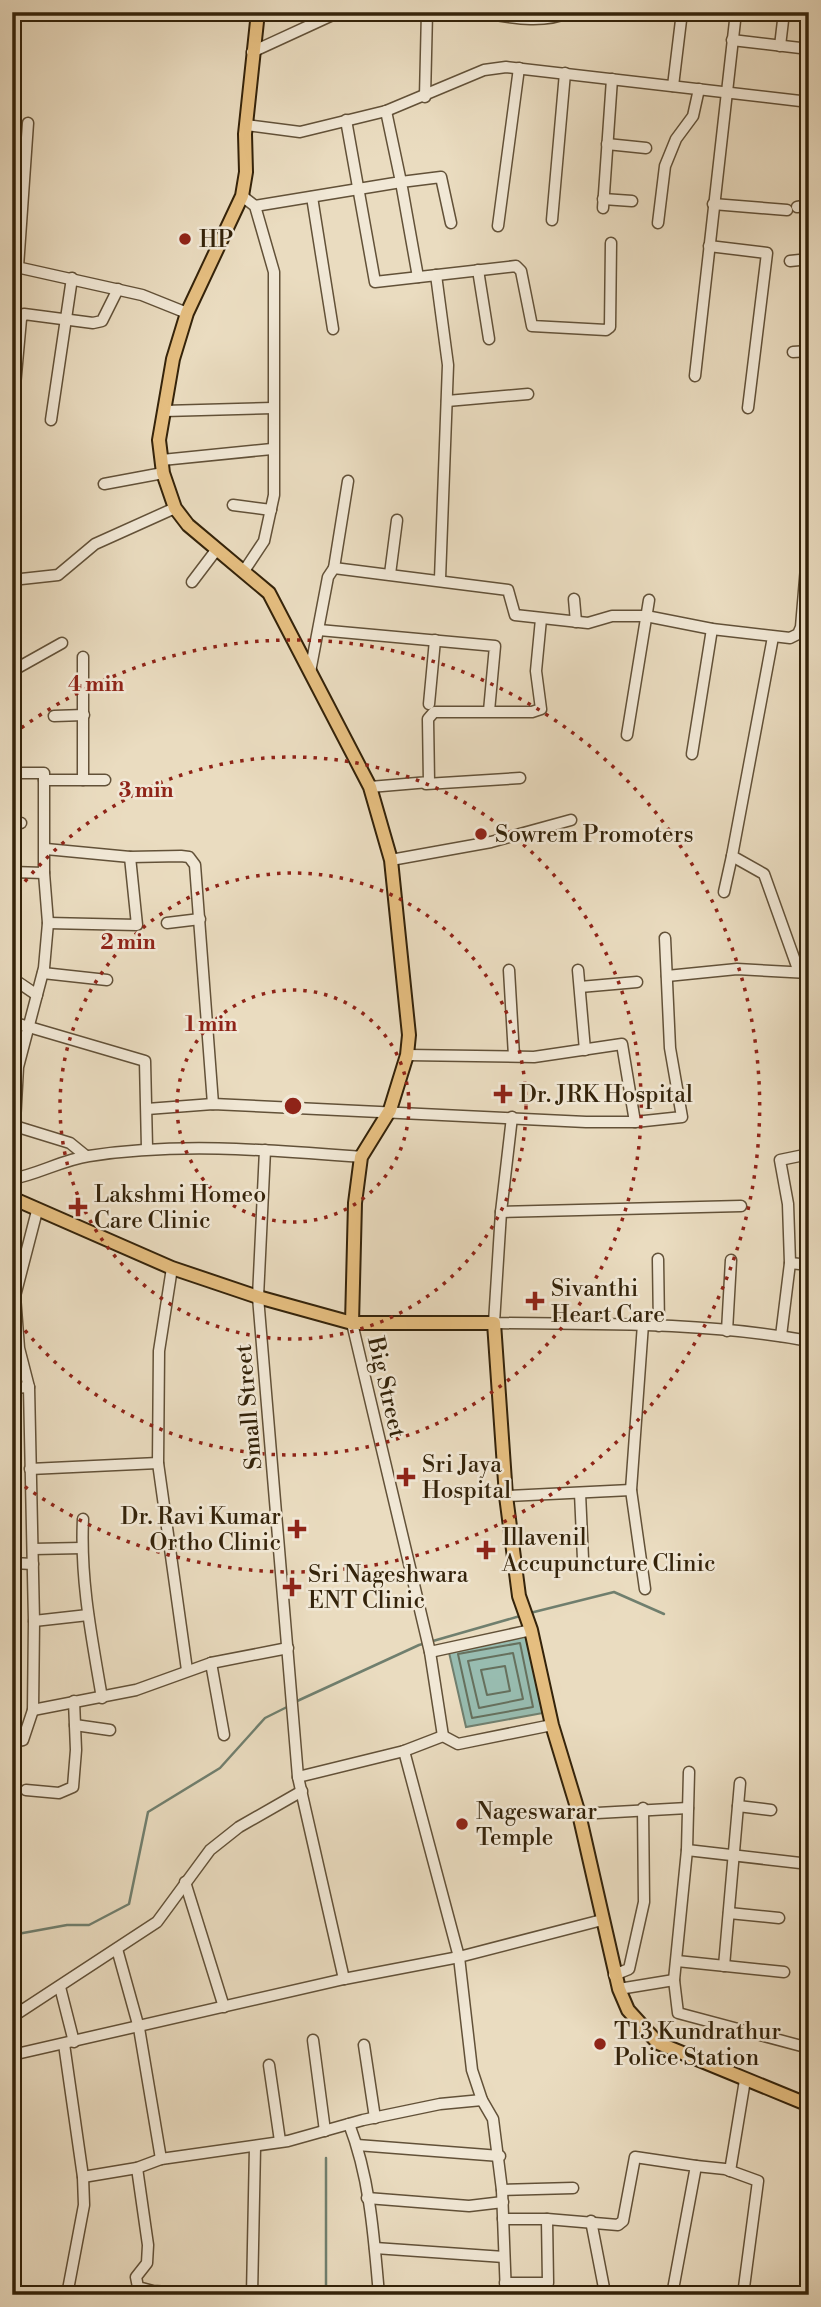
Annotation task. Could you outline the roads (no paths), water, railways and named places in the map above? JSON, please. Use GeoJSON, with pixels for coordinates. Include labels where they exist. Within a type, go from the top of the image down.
{"type":"FeatureCollection","features":[{"type":"Feature","properties":{"kind":"main road"},"geometry":{"type":"LineString","coordinates":[[258,12],[252,52],[246,125],[246,172],[242,196],[187,313],[173,359],[159,440],[163,467],[175,508],[188,525],[269,593],[370,787],[391,860],[409,1035],[407,1055],[390,1110],[361,1157],[355,1203],[352,1323]]}},
{"type":"Feature","properties":{"kind":"main road"},"geometry":{"type":"LineString","coordinates":[[13,1200],[172,1268],[258,1297],[352,1323],[494,1323],[506,1496],[519,1596],[531,1630],[552,1725],[579,1814],[619,1989],[628,2010],[658,2043],[744,2080],[808,2102]]}},
{"type":"Feature","properties":{"kind":"street"},"geometry":{"type":"LineString","coordinates":[[252,52],[339,12]]}},
{"type":"Feature","properties":{"kind":"street"},"geometry":{"type":"LineString","coordinates":[[425,97],[427,12]]}},
{"type":"Feature","properties":{"kind":"street"},"geometry":{"type":"LineString","coordinates":[[477,12],[553,19],[571,12]]}},
{"type":"Feature","properties":{"kind":"street"},"geometry":{"type":"LineString","coordinates":[[673,86],[682,12]]}},
{"type":"Feature","properties":{"kind":"street"},"geometry":{"type":"LineString","coordinates":[[695,376],[736,12]]}},
{"type":"Feature","properties":{"kind":"street"},"geometry":{"type":"LineString","coordinates":[[780,46],[784,12]]}},
{"type":"Feature","properties":{"kind":"street"},"geometry":{"type":"LineString","coordinates":[[732,40],[809,49]]}},
{"type":"Feature","properties":{"kind":"street"},"geometry":{"type":"LineString","coordinates":[[498,226],[519,68]]}},
{"type":"Feature","properties":{"kind":"street"},"geometry":{"type":"LineString","coordinates":[[246,125],[300,132],[386,111],[484,71],[519,68],[809,102]]}},
{"type":"Feature","properties":{"kind":"street"},"geometry":{"type":"LineString","coordinates":[[552,220],[565,73]]}},
{"type":"Feature","properties":{"kind":"street"},"geometry":{"type":"LineString","coordinates":[[611,79],[603,203],[632,201]]}},
{"type":"Feature","properties":{"kind":"street"},"geometry":{"type":"LineString","coordinates":[[658,223],[666,166],[676,139],[693,116],[699,89]]}},
{"type":"Feature","properties":{"kind":"street"},"geometry":{"type":"LineString","coordinates":[[386,111],[418,277]]}},
{"type":"Feature","properties":{"kind":"street"},"geometry":{"type":"LineString","coordinates":[[346,120],[373,279],[379,283],[519,267],[532,326],[606,330],[610,327],[611,243]]}},
{"type":"Feature","properties":{"kind":"street"},"geometry":{"type":"LineString","coordinates":[[12,282],[28,123]]}},
{"type":"Feature","properties":{"kind":"street"},"geometry":{"type":"LineString","coordinates":[[607,144],[646,148]]}},
{"type":"Feature","properties":{"kind":"street"},"geometry":{"type":"LineString","coordinates":[[255,206],[441,177],[450,223]]}},
{"type":"Feature","properties":{"kind":"street"},"geometry":{"type":"LineString","coordinates":[[242,196],[255,206],[274,272],[274,495],[264,541],[244,571]]}},
{"type":"Feature","properties":{"kind":"street"},"geometry":{"type":"LineString","coordinates":[[312,197],[333,329]]}},
{"type":"Feature","properties":{"kind":"street"},"geometry":{"type":"LineString","coordinates":[[713,204],[792,209],[809,205]]}},
{"type":"Feature","properties":{"kind":"street"},"geometry":{"type":"LineString","coordinates":[[709,246],[767,253],[748,408]]}},
{"type":"Feature","properties":{"kind":"street"},"geometry":{"type":"LineString","coordinates":[[790,261],[809,259]]}},
{"type":"Feature","properties":{"kind":"street"},"geometry":{"type":"LineString","coordinates":[[15,266],[142,295],[187,313]]}},
{"type":"Feature","properties":{"kind":"street"},"geometry":{"type":"LineString","coordinates":[[478,270],[489,339]]}},
{"type":"Feature","properties":{"kind":"street"},"geometry":{"type":"LineString","coordinates":[[436,275],[448,365],[440,579]]}},
{"type":"Feature","properties":{"kind":"street"},"geometry":{"type":"LineString","coordinates":[[51,420],[72,278]]}},
{"type":"Feature","properties":{"kind":"street"},"geometry":{"type":"LineString","coordinates":[[13,408],[20,318],[26,312],[66,320],[102,321],[118,289]]}},
{"type":"Feature","properties":{"kind":"street"},"geometry":{"type":"LineString","coordinates":[[793,352],[809,351]]}},
{"type":"Feature","properties":{"kind":"street"},"geometry":{"type":"LineString","coordinates":[[447,401],[528,394]]}},
{"type":"Feature","properties":{"kind":"street"},"geometry":{"type":"LineString","coordinates":[[164,411],[273,408]]}},
{"type":"Feature","properties":{"kind":"street"},"geometry":{"type":"LineString","coordinates":[[104,484],[163,467],[272,449]]}},
{"type":"Feature","properties":{"kind":"street"},"geometry":{"type":"LineString","coordinates":[[310,673],[328,577],[334,568],[348,481]]}},
{"type":"Feature","properties":{"kind":"street"},"geometry":{"type":"LineString","coordinates":[[233,505],[271,510]]}},
{"type":"Feature","properties":{"kind":"street"},"geometry":{"type":"LineString","coordinates":[[12,580],[58,575],[95,544],[175,508]]}},
{"type":"Feature","properties":{"kind":"street"},"geometry":{"type":"LineString","coordinates":[[390,573],[397,520]]}},
{"type":"Feature","properties":{"kind":"street"},"geometry":{"type":"LineString","coordinates":[[334,568],[440,579],[508,590],[512,595],[513,614],[541,619],[588,623],[611,616],[646,616],[712,629],[790,638],[798,634],[807,573],[809,531]]}},
{"type":"Feature","properties":{"kind":"street"},"geometry":{"type":"LineString","coordinates":[[192,582],[217,549]]}},
{"type":"Feature","properties":{"kind":"street"},"geometry":{"type":"LineString","coordinates":[[574,599],[576,622]]}},
{"type":"Feature","properties":{"kind":"street"},"geometry":{"type":"LineString","coordinates":[[627,735],[649,600]]}},
{"type":"Feature","properties":{"kind":"street"},"geometry":{"type":"LineString","coordinates":[[426,784],[430,778],[429,715],[435,712],[533,712],[541,709],[536,671],[541,619]]}},
{"type":"Feature","properties":{"kind":"street"},"geometry":{"type":"LineString","coordinates":[[692,754],[712,629]]}},
{"type":"Feature","properties":{"kind":"street"},"geometry":{"type":"LineString","coordinates":[[319,630],[495,646],[489,711]]}},
{"type":"Feature","properties":{"kind":"street"},"geometry":{"type":"LineString","coordinates":[[724,892],[773,636]]}},
{"type":"Feature","properties":{"kind":"street"},"geometry":{"type":"LineString","coordinates":[[429,704],[435,640]]}},
{"type":"Feature","properties":{"kind":"street"},"geometry":{"type":"LineString","coordinates":[[12,671],[62,643]]}},
{"type":"Feature","properties":{"kind":"street"},"geometry":{"type":"LineString","coordinates":[[83,657],[83,780]]}},
{"type":"Feature","properties":{"kind":"street"},"geometry":{"type":"LineString","coordinates":[[54,716],[84,715]]}},
{"type":"Feature","properties":{"kind":"street"},"geometry":{"type":"LineString","coordinates":[[12,773],[44,773],[44,873],[48,923],[43,974],[18,1067],[15,1122],[18,1127],[70,1143],[86,1156]]}},
{"type":"Feature","properties":{"kind":"street"},"geometry":{"type":"LineString","coordinates":[[370,787],[520,778]]}},
{"type":"Feature","properties":{"kind":"street"},"geometry":{"type":"LineString","coordinates":[[44,780],[105,780]]}},
{"type":"Feature","properties":{"kind":"street"},"geometry":{"type":"LineString","coordinates":[[391,860],[491,842],[571,820]]}},
{"type":"Feature","properties":{"kind":"street"},"geometry":{"type":"LineString","coordinates":[[46,849],[130,857],[188,857],[195,864],[213,1104]]}},
{"type":"Feature","properties":{"kind":"street"},"geometry":{"type":"LineString","coordinates":[[667,976],[737,969],[804,972],[764,874],[732,856]]}},
{"type":"Feature","properties":{"kind":"street"},"geometry":{"type":"LineString","coordinates":[[48,923],[137,925],[130,857]]}},
{"type":"Feature","properties":{"kind":"street"},"geometry":{"type":"LineString","coordinates":[[12,872],[44,873]]}},
{"type":"Feature","properties":{"kind":"street"},"geometry":{"type":"LineString","coordinates":[[167,923],[200,919]]}},
{"type":"Feature","properties":{"kind":"street"},"geometry":{"type":"LineString","coordinates":[[147,1109],[213,1104],[635,1122],[682,1116],[670,1048],[665,938]]}},
{"type":"Feature","properties":{"kind":"street"},"geometry":{"type":"LineString","coordinates":[[509,970],[514,1056]]}},
{"type":"Feature","properties":{"kind":"street"},"geometry":{"type":"LineString","coordinates":[[578,970],[585,1050]]}},
{"type":"Feature","properties":{"kind":"street"},"geometry":{"type":"LineString","coordinates":[[43,974],[107,980]]}},
{"type":"Feature","properties":{"kind":"street"},"geometry":{"type":"LineString","coordinates":[[12,978],[37,995]]}},
{"type":"Feature","properties":{"kind":"street"},"geometry":{"type":"LineString","coordinates":[[580,987],[637,982]]}},
{"type":"Feature","properties":{"kind":"street"},"geometry":{"type":"LineString","coordinates":[[12,1022],[145,1061],[147,1148]]}},
{"type":"Feature","properties":{"kind":"street"},"geometry":{"type":"LineString","coordinates":[[407,1055],[534,1057],[622,1044],[635,1122]]}},
{"type":"Feature","properties":{"kind":"street"},"geometry":{"type":"LineString","coordinates":[[512,1117],[501,1212],[494,1323],[643,1324],[781,1336],[809,1341]]}},
{"type":"Feature","properties":{"kind":"street"},"geometry":{"type":"LineString","coordinates":[[12,1179],[38,1174],[86,1156],[147,1148],[265,1150],[361,1157]]}},
{"type":"Feature","properties":{"kind":"street","name":"Small Street"},"geometry":{"type":"LineString","coordinates":[[265,1150],[258,1297],[298,1777],[344,1979]]}},
{"type":"Feature","properties":{"kind":"street"},"geometry":{"type":"LineString","coordinates":[[781,1336],[790,1263],[788,1204],[780,1160],[809,1154]]}},
{"type":"Feature","properties":{"kind":"street"},"geometry":{"type":"LineString","coordinates":[[501,1212],[741,1206]]}},
{"type":"Feature","properties":{"kind":"street"},"geometry":{"type":"LineString","coordinates":[[12,1742],[23,1740],[33,1710],[34,1621],[29,1387],[16,1348],[15,1296],[37,1211]]}},
{"type":"Feature","properties":{"kind":"street"},"geometry":{"type":"LineString","coordinates":[[658,1259],[659,1326]]}},
{"type":"Feature","properties":{"kind":"street"},"geometry":{"type":"LineString","coordinates":[[727,1331],[731,1260]]}},
{"type":"Feature","properties":{"kind":"street"},"geometry":{"type":"LineString","coordinates":[[790,1263],[809,1265]]}},
{"type":"Feature","properties":{"kind":"street"},"geometry":{"type":"LineString","coordinates":[[172,1268],[159,1351],[158,1463],[187,1670]]}},
{"type":"Feature","properties":{"kind":"street","name":"Big Street"},"geometry":{"type":"LineString","coordinates":[[352,1323],[430,1652],[443,1736]]}},
{"type":"Feature","properties":{"kind":"street"},"geometry":{"type":"LineString","coordinates":[[643,1324],[631,1490],[645,1589]]}},
{"type":"Feature","properties":{"kind":"street"},"geometry":{"type":"LineString","coordinates":[[12,1388],[29,1387]]}},
{"type":"Feature","properties":{"kind":"street"},"geometry":{"type":"LineString","coordinates":[[30,1469],[158,1463]]}},
{"type":"Feature","properties":{"kind":"street"},"geometry":{"type":"LineString","coordinates":[[506,1496],[631,1490]]}},
{"type":"Feature","properties":{"kind":"street"},"geometry":{"type":"LineString","coordinates":[[580,1493],[583,1559]]}},
{"type":"Feature","properties":{"kind":"street"},"geometry":{"type":"LineString","coordinates":[[83,1519],[82,1548],[88,1615],[102,1698]]}},
{"type":"Feature","properties":{"kind":"street"},"geometry":{"type":"LineString","coordinates":[[33,1549],[82,1548]]}},
{"type":"Feature","properties":{"kind":"street"},"geometry":{"type":"LineString","coordinates":[[12,1563],[33,1564]]}},
{"type":"Feature","properties":{"kind":"street"},"geometry":{"type":"LineString","coordinates":[[34,1621],[88,1615]]}},
{"type":"Feature","properties":{"kind":"street"},"geometry":{"type":"LineString","coordinates":[[430,1652],[531,1630]]}},
{"type":"Feature","properties":{"kind":"street"},"geometry":{"type":"LineString","coordinates":[[33,1710],[136,1690],[211,1663],[288,1648]]}},
{"type":"Feature","properties":{"kind":"street"},"geometry":{"type":"LineString","coordinates":[[211,1663],[224,1735]]}},
{"type":"Feature","properties":{"kind":"street"},"geometry":{"type":"LineString","coordinates":[[26,1790],[58,1793],[73,1787],[74,1701]]}},
{"type":"Feature","properties":{"kind":"street"},"geometry":{"type":"LineString","coordinates":[[75,1725],[110,1730]]}},
{"type":"Feature","properties":{"kind":"street"},"geometry":{"type":"LineString","coordinates":[[298,1777],[404,1751],[443,1736],[458,1744],[552,1725]]}},
{"type":"Feature","properties":{"kind":"street"},"geometry":{"type":"LineString","coordinates":[[404,1751],[459,1957],[472,2070],[482,2100],[494,2119],[500,2156],[506,2295]]}},
{"type":"Feature","properties":{"kind":"street"},"geometry":{"type":"LineString","coordinates":[[689,1772],[687,1850],[674,1980],[678,2014],[809,2048]]}},
{"type":"Feature","properties":{"kind":"street"},"geometry":{"type":"LineString","coordinates":[[724,1966],[740,1783]]}},
{"type":"Feature","properties":{"kind":"street"},"geometry":{"type":"LineString","coordinates":[[12,2017],[157,1922],[210,1850],[239,1827],[302,1791]]}},
{"type":"Feature","properties":{"kind":"street"},"geometry":{"type":"LineString","coordinates":[[738,1806],[771,1810]]}},
{"type":"Feature","properties":{"kind":"street"},"geometry":{"type":"LineString","coordinates":[[579,1814],[643,1808],[688,1808]]}},
{"type":"Feature","properties":{"kind":"street"},"geometry":{"type":"LineString","coordinates":[[614,1975],[629,1969],[644,1902],[643,1808]]}},
{"type":"Feature","properties":{"kind":"street"},"geometry":{"type":"LineString","coordinates":[[687,1850],[809,1864]]}},
{"type":"Feature","properties":{"kind":"street"},"geometry":{"type":"LineString","coordinates":[[185,1882],[224,2007]]}},
{"type":"Feature","properties":{"kind":"street"},"geometry":{"type":"LineString","coordinates":[[729,1913],[779,1918]]}},
{"type":"Feature","properties":{"kind":"street"},"geometry":{"type":"LineString","coordinates":[[12,2055],[344,1979],[459,1957],[602,1920]]}},
{"type":"Feature","properties":{"kind":"street"},"geometry":{"type":"LineString","coordinates":[[117,1949],[139,2028],[161,2159]]}},
{"type":"Feature","properties":{"kind":"street"},"geometry":{"type":"LineString","coordinates":[[677,1961],[784,1972]]}},
{"type":"Feature","properties":{"kind":"street"},"geometry":{"type":"LineString","coordinates":[[619,1989],[674,1980]]}},
{"type":"Feature","properties":{"kind":"street"},"geometry":{"type":"LineString","coordinates":[[60,1987],[69,2043],[84,2205],[67,2295]]}},
{"type":"Feature","properties":{"kind":"street"},"geometry":{"type":"LineString","coordinates":[[313,2040],[325,2131]]}},
{"type":"Feature","properties":{"kind":"street"},"geometry":{"type":"LineString","coordinates":[[364,2045],[375,2118]]}},
{"type":"Feature","properties":{"kind":"street"},"geometry":{"type":"LineString","coordinates":[[269,2065],[279,2141]]}},
{"type":"Feature","properties":{"kind":"street"},"geometry":{"type":"LineString","coordinates":[[730,2171],[744,2080]]}},
{"type":"Feature","properties":{"kind":"street"},"geometry":{"type":"LineString","coordinates":[[83,2177],[137,2168],[161,2159],[256,2147],[440,2104],[482,2100]]}},
{"type":"Feature","properties":{"kind":"street"},"geometry":{"type":"LineString","coordinates":[[349,2124],[357,2145],[367,2198],[379,2295]]}},
{"type":"Feature","properties":{"kind":"street"},"geometry":{"type":"LineString","coordinates":[[357,2145],[500,2156]]}},
{"type":"Feature","properties":{"kind":"street"},"geometry":{"type":"LineString","coordinates":[[252,2295],[256,2147]]}},
{"type":"Feature","properties":{"kind":"street"},"geometry":{"type":"LineString","coordinates":[[503,2219],[621,2224],[635,2157],[730,2171],[758,2181],[743,2295]]}},
{"type":"Feature","properties":{"kind":"street"},"geometry":{"type":"LineString","coordinates":[[673,2295],[696,2165]]}},
{"type":"Feature","properties":{"kind":"street"},"geometry":{"type":"LineString","coordinates":[[137,2168],[148,2245],[148,2263],[136,2277],[138,2287],[153,2291],[220,2295]]}},
{"type":"Feature","properties":{"kind":"street"},"geometry":{"type":"LineString","coordinates":[[502,2190],[573,2189]]}},
{"type":"Feature","properties":{"kind":"street"},"geometry":{"type":"LineString","coordinates":[[367,2198],[468,2206],[503,2202]]}},
{"type":"Feature","properties":{"kind":"street"},"geometry":{"type":"LineString","coordinates":[[505,2283],[548,2283],[548,2219]]}},
{"type":"Feature","properties":{"kind":"street"},"geometry":{"type":"LineString","coordinates":[[591,2221],[605,2293]]}},
{"type":"Feature","properties":{"kind":"street"},"geometry":{"type":"LineString","coordinates":[[375,2248],[504,2257]]}},
{"type":"Feature","properties":{"kind":"water"},"geometry":{"type":"Polygon","coordinates":[[[526,1634],[543,1713],[466,1727],[448,1648],[526,1634]]]}},
{"type":"Feature","properties":{"kind":"water"},"geometry":{"type":"Polygon","coordinates":[[[809,2197],[809,2291],[803,2279],[809,2197]]]}},
{"type":"Feature","properties":{"kind":"waterway"},"geometry":{"type":"LineString","coordinates":[[530,1613],[614,1592],[664,1614]]}},
{"type":"Feature","properties":{"kind":"waterway"},"geometry":{"type":"LineString","coordinates":[[295,1702],[419,1645],[520,1616]]}},
{"type":"Feature","properties":{"kind":"waterway"},"geometry":{"type":"LineString","coordinates":[[12,1935],[67,1925],[89,1925],[129,1904],[148,1812],[220,1768],[265,1718],[289,1706]]}},
{"type":"Feature","properties":{"kind":"waterway"},"geometry":{"type":"LineString","coordinates":[[326,2158],[326,2295]]}},
{"type":"Feature","properties":{"kind":"place","name":"HP"},"geometry":{"type":"Point","coordinates":[185,239]}},
{"type":"Feature","properties":{"kind":"place","name":"Sowrem Promoters"},"geometry":{"type":"Point","coordinates":[481,834]}},
{"type":"Feature","properties":{"kind":"place","name":"Dr. JRK Hospital"},"geometry":{"type":"Point","coordinates":[503,1094]}},
{"type":"Feature","properties":{"kind":"place","name":"Lakshmi Homeo Care Clinic"},"geometry":{"type":"Point","coordinates":[78,1207]}},
{"type":"Feature","properties":{"kind":"place","name":"Sivanthi Heart Care"},"geometry":{"type":"Point","coordinates":[535,1301]}},
{"type":"Feature","properties":{"kind":"place","name":"Sri Jaya Hospital"},"geometry":{"type":"Point","coordinates":[406,1477]}},
{"type":"Feature","properties":{"kind":"place","name":"Dr. Ravi Kumar Ortho Clinic"},"geometry":{"type":"Point","coordinates":[297,1529]}},
{"type":"Feature","properties":{"kind":"place","name":"Illavenil Accupuncture Clinic"},"geometry":{"type":"Point","coordinates":[486,1550]}},
{"type":"Feature","properties":{"kind":"place","name":"Sri Nageshwara ENT Clinic"},"geometry":{"type":"Point","coordinates":[292,1587]}},
{"type":"Feature","properties":{"kind":"place","name":"Nageswarar Temple"},"geometry":{"type":"Point","coordinates":[462,1824]}},
{"type":"Feature","properties":{"kind":"place","name":"T13 Kundrathur Police Station"},"geometry":{"type":"Point","coordinates":[600,2044]}}]}
